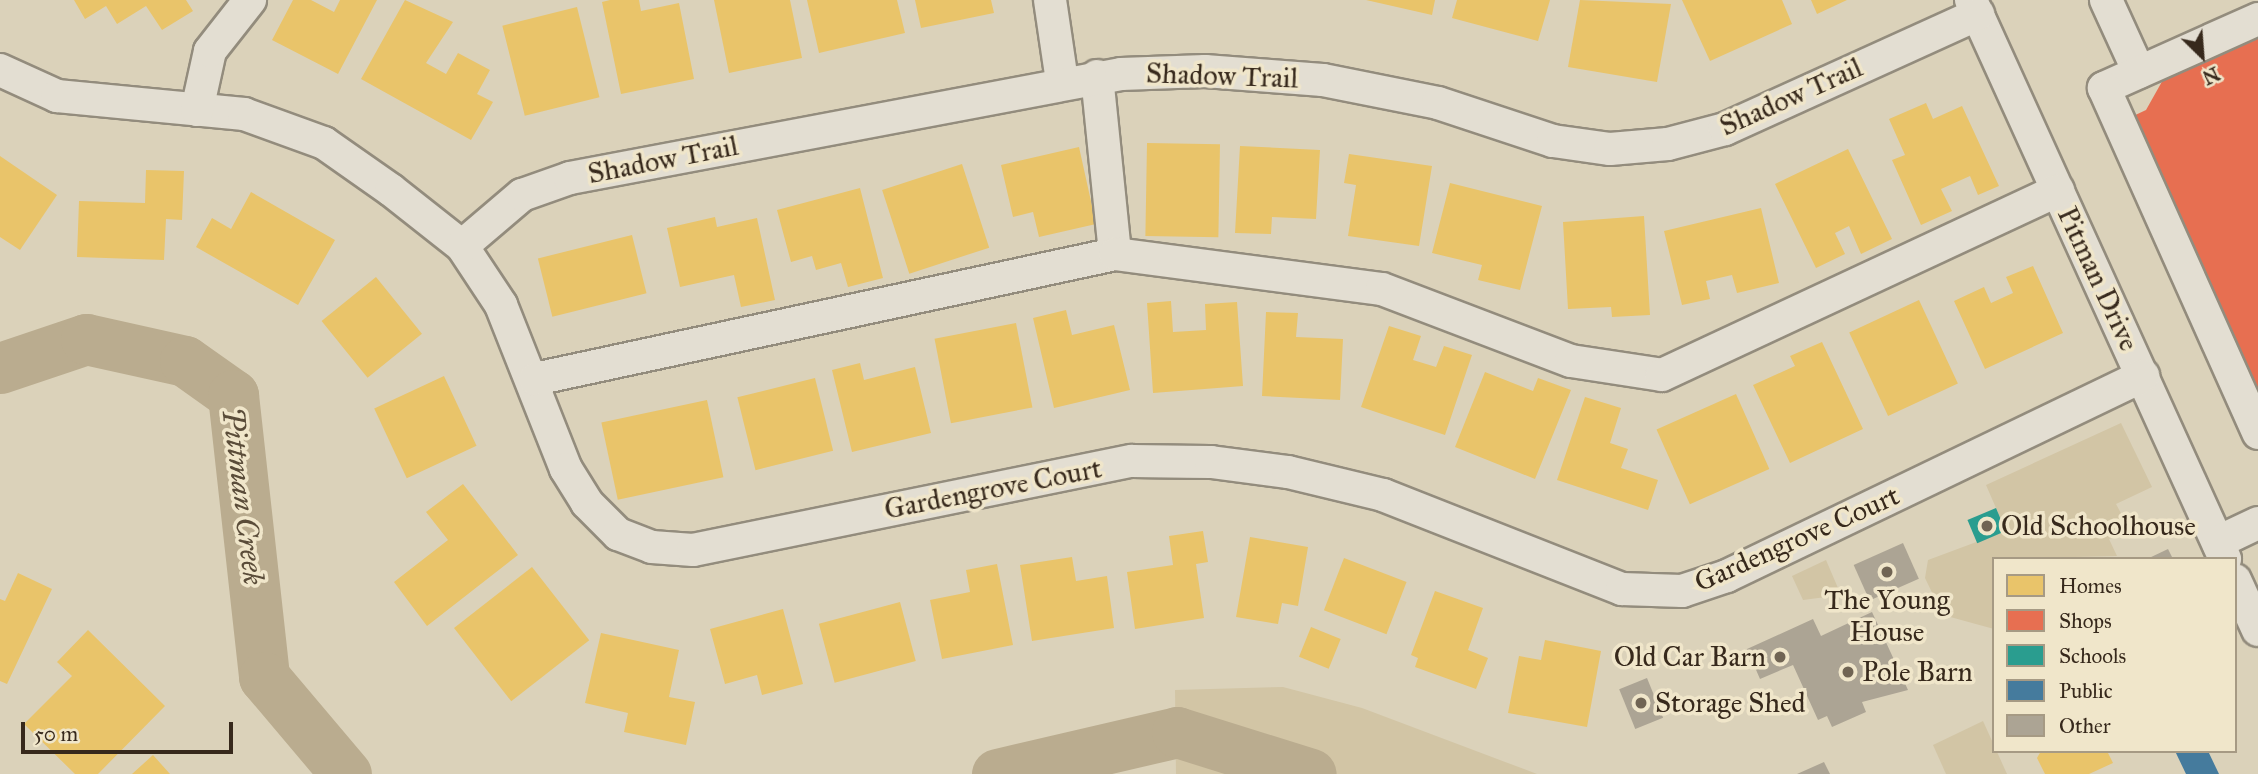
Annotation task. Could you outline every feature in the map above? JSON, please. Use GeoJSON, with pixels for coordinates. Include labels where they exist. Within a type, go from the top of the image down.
{"type":"FeatureCollection","features":[{"type":"Feature","properties":{"kind":"street"},"geometry":{"type":"LineString","coordinates":[[197,110],[210,51],[250,0]]}},
{"type":"Feature","properties":{"kind":"street"},"geometry":{"type":"LineString","coordinates":[[1050,0],[1062,81]]}},
{"type":"Feature","properties":{"kind":"street"},"geometry":{"type":"LineString","coordinates":[[2106,0],[2140,72]]}},
{"type":"Feature","properties":{"kind":"street","name":"Shadow Trail"},"geometry":{"type":"LineString","coordinates":[[462,246],[522,195],[570,178],[1097,76],[1205,71],[1323,80],[1438,103],[1553,141],[1611,149],[1725,130],[1975,7]]}},
{"type":"Feature","properties":{"kind":"street","name":"Pitman Drive"},"geometry":{"type":"LineString","coordinates":[[1975,7],[2221,550]]}},
{"type":"Feature","properties":{"kind":"street"},"geometry":{"type":"LineString","coordinates":[[2258,19],[2104,88],[2258,433]]}},
{"type":"Feature","properties":{"kind":"street","name":"Gardengrove Court"},"geometry":{"type":"LineString","coordinates":[[0,70],[57,96],[244,114],[324,143],[462,246],[501,306],[535,379],[566,469],[587,503],[618,534],[652,547],[693,550],[1132,461],[1211,463],[1288,472],[1382,495],[1622,589],[1663,593],[1727,576],[2143,376]]}},
{"type":"Feature","properties":{"kind":"street"},"geometry":{"type":"LineString","coordinates":[[1097,76],[1115,254]]}},
{"type":"Feature","properties":{"kind":"street"},"geometry":{"type":"LineString","coordinates":[[535,379],[1115,254],[1382,289],[1572,361],[1662,375],[2058,190]]}},
{"type":"Feature","properties":{"kind":"street"},"geometry":{"type":"LineString","coordinates":[[2221,550],[2258,523]]}},
{"type":"Feature","properties":{"kind":"street"},"geometry":{"type":"LineString","coordinates":[[2237,584],[2258,630]]}},
{"type":"Feature","properties":{"kind":"shaded area"},"geometry":{"type":"Polygon","coordinates":[[[2121,423],[2152,487],[2116,504],[2130,530],[2109,539],[2117,556],[1992,557],[1992,628],[1943,615],[1925,578],[1928,560],[2006,531],[1986,485],[2121,423]]]}},
{"type":"Feature","properties":{"kind":"shaded area"},"geometry":{"type":"Polygon","coordinates":[[[1826,560],[1841,595],[1803,600],[1792,576],[1826,560]]]}},
{"type":"Feature","properties":{"kind":"shaded area"},"geometry":{"type":"Polygon","coordinates":[[[1283,687],[1362,708],[1537,774],[1176,774],[1175,690],[1283,687]]]}},
{"type":"Feature","properties":{"kind":"shaded area"},"geometry":{"type":"Polygon","coordinates":[[[1983,721],[1992,741],[1992,753],[1997,753],[2007,774],[1946,774],[1933,745],[1983,721]]]}},
{"type":"Feature","properties":{"kind":"building: Homes"},"geometry":{"type":"Polygon","coordinates":[[[74,0],[186,0],[193,11],[162,30],[146,6],[117,24],[106,6],[85,19],[74,0]]]}},
{"type":"Feature","properties":{"kind":"building: Homes"},"geometry":{"type":"Polygon","coordinates":[[[293,0],[311,0],[334,12],[340,0],[377,0],[338,74],[272,40],[293,0]]]}},
{"type":"Feature","properties":{"kind":"building: Homes"},"geometry":{"type":"Polygon","coordinates":[[[405,0],[453,22],[426,63],[446,74],[458,53],[490,70],[477,94],[493,102],[471,140],[361,79],[405,0]]]}},
{"type":"Feature","properties":{"kind":"building: Homes"},"geometry":{"type":"Polygon","coordinates":[[[639,0],[641,11],[679,3],[694,79],[621,94],[602,2],[639,0]]]}},
{"type":"Feature","properties":{"kind":"building: Homes"},"geometry":{"type":"Polygon","coordinates":[[[714,0],[790,0],[802,58],[729,73],[714,0]]]}},
{"type":"Feature","properties":{"kind":"building: Homes"},"geometry":{"type":"Polygon","coordinates":[[[807,0],[897,0],[905,33],[819,53],[807,0]]]}},
{"type":"Feature","properties":{"kind":"building: Homes"},"geometry":{"type":"Polygon","coordinates":[[[915,0],[991,0],[994,13],[921,28],[915,0]]]}},
{"type":"Feature","properties":{"kind":"building: Homes"},"geometry":{"type":"Polygon","coordinates":[[[1366,0],[1435,0],[1432,15],[1366,0]]]}},
{"type":"Feature","properties":{"kind":"building: Homes"},"geometry":{"type":"Polygon","coordinates":[[[1457,0],[1550,0],[1538,41],[1452,18],[1457,0]]]}},
{"type":"Feature","properties":{"kind":"building: Homes"},"geometry":{"type":"Polygon","coordinates":[[[1580,0],[1671,4],[1657,82],[1568,67],[1580,0]]]}},
{"type":"Feature","properties":{"kind":"building: Homes"},"geometry":{"type":"Polygon","coordinates":[[[1682,0],[1782,0],[1792,24],[1710,61],[1682,0]]]}},
{"type":"Feature","properties":{"kind":"building: Homes"},"geometry":{"type":"Polygon","coordinates":[[[1811,0],[1847,0],[1817,14],[1811,0]]]}},
{"type":"Feature","properties":{"kind":"building: Homes"},"geometry":{"type":"Polygon","coordinates":[[[577,7],[599,97],[525,116],[502,26],[577,7]]]}},
{"type":"Feature","properties":{"kind":"building: Homes"},"geometry":{"type":"Polygon","coordinates":[[[1926,103],[1933,119],[1962,106],[1999,186],[1978,195],[1970,176],[1941,189],[1952,211],[1921,225],[1892,160],[1905,155],[1889,119],[1926,103]]]}},
{"type":"Feature","properties":{"kind":"building: Homes"},"geometry":{"type":"Polygon","coordinates":[[[1147,143],[1220,144],[1218,237],[1145,236],[1147,143]]]}},
{"type":"Feature","properties":{"kind":"building: Homes"},"geometry":{"type":"Polygon","coordinates":[[[1240,146],[1320,150],[1316,219],[1272,217],[1271,234],[1235,233],[1240,146]]]}},
{"type":"Feature","properties":{"kind":"building: Homes"},"geometry":{"type":"Polygon","coordinates":[[[1079,147],[1096,224],[1039,237],[1033,212],[1013,217],[1001,165],[1079,147]]]}},
{"type":"Feature","properties":{"kind":"building: Homes"},"geometry":{"type":"Polygon","coordinates":[[[1848,149],[1892,239],[1861,254],[1849,226],[1835,233],[1845,254],[1816,268],[1775,184],[1848,149]]]}},
{"type":"Feature","properties":{"kind":"building: Homes"},"geometry":{"type":"Polygon","coordinates":[[[1349,154],[1432,166],[1419,246],[1348,236],[1356,185],[1344,183],[1349,154]]]}},
{"type":"Feature","properties":{"kind":"building: Homes"},"geometry":{"type":"Polygon","coordinates":[[[0,156],[57,195],[20,250],[0,237],[0,156]]]}},
{"type":"Feature","properties":{"kind":"building: Homes"},"geometry":{"type":"Polygon","coordinates":[[[962,164],[989,248],[909,274],[882,190],[962,164]]]}},
{"type":"Feature","properties":{"kind":"building: Homes"},"geometry":{"type":"Polygon","coordinates":[[[146,170],[184,171],[182,220],[166,219],[164,260],[77,257],[79,201],[145,203],[146,170]]]}},
{"type":"Feature","properties":{"kind":"building: Homes"},"geometry":{"type":"Polygon","coordinates":[[[1450,183],[1542,206],[1520,290],[1478,280],[1482,265],[1432,253],[1450,183]]]}},
{"type":"Feature","properties":{"kind":"building: Homes"},"geometry":{"type":"Polygon","coordinates":[[[860,188],[883,278],[848,287],[841,263],[816,270],[812,256],[791,262],[777,210],[860,188]]]}},
{"type":"Feature","properties":{"kind":"building: Homes"},"geometry":{"type":"Polygon","coordinates":[[[251,192],[335,240],[298,305],[196,247],[212,218],[231,229],[251,192]]]}},
{"type":"Feature","properties":{"kind":"building: Homes"},"geometry":{"type":"Polygon","coordinates":[[[1761,208],[1779,283],[1737,293],[1732,275],[1706,281],[1710,299],[1682,305],[1664,231],[1761,208]]]}},
{"type":"Feature","properties":{"kind":"building: Homes"},"geometry":{"type":"Polygon","coordinates":[[[1644,216],[1650,315],[1612,317],[1611,307],[1568,309],[1563,222],[1644,216]]]}},
{"type":"Feature","properties":{"kind":"building: Homes"},"geometry":{"type":"Polygon","coordinates":[[[715,217],[717,227],[757,218],[775,300],[741,307],[734,275],[680,287],[667,228],[715,217]]]}},
{"type":"Feature","properties":{"kind":"building: Homes"},"geometry":{"type":"Polygon","coordinates":[[[632,235],[647,293],[552,317],[538,258],[632,235]]]}},
{"type":"Feature","properties":{"kind":"building: Homes"},"geometry":{"type":"Polygon","coordinates":[[[2033,266],[2063,333],[1985,369],[1954,301],[1984,287],[1991,303],[2013,293],[2006,277],[2033,266]]]}},
{"type":"Feature","properties":{"kind":"building: Homes"},"geometry":{"type":"Polygon","coordinates":[[[376,277],[422,334],[368,378],[322,321],[376,277]]]}},
{"type":"Feature","properties":{"kind":"building: Homes"},"geometry":{"type":"Polygon","coordinates":[[[1919,300],[1958,383],[1888,416],[1849,333],[1919,300]]]}},
{"type":"Feature","properties":{"kind":"building: Homes"},"geometry":{"type":"Polygon","coordinates":[[[1171,301],[1173,332],[1206,330],[1205,304],[1237,302],[1243,386],[1153,393],[1147,303],[1171,301]]]}},
{"type":"Feature","properties":{"kind":"building: Homes"},"geometry":{"type":"Polygon","coordinates":[[[1066,310],[1072,335],[1114,325],[1130,390],[1054,408],[1033,318],[1066,310]]]}},
{"type":"Feature","properties":{"kind":"building: Homes"},"geometry":{"type":"Polygon","coordinates":[[[1266,312],[1298,313],[1296,337],[1343,339],[1340,400],[1262,396],[1266,312]]]}},
{"type":"Feature","properties":{"kind":"building: Homes"},"geometry":{"type":"Polygon","coordinates":[[[1016,323],[1032,407],[951,423],[935,339],[1016,323]]]}},
{"type":"Feature","properties":{"kind":"building: Homes"},"geometry":{"type":"Polygon","coordinates":[[[1389,326],[1421,336],[1413,360],[1436,367],[1444,346],[1472,355],[1445,435],[1361,407],[1389,326]]]}},
{"type":"Feature","properties":{"kind":"building: Homes"},"geometry":{"type":"Polygon","coordinates":[[[1822,342],[1863,429],[1790,463],[1753,385],[1795,366],[1790,356],[1822,342]]]}},
{"type":"Feature","properties":{"kind":"building: Homes"},"geometry":{"type":"Polygon","coordinates":[[[860,363],[864,380],[915,367],[931,433],[852,452],[832,370],[860,363]]]}},
{"type":"Feature","properties":{"kind":"building: Homes"},"geometry":{"type":"Polygon","coordinates":[[[1485,372],[1533,391],[1538,378],[1571,390],[1535,479],[1455,447],[1485,372]]]}},
{"type":"Feature","properties":{"kind":"building: Homes"},"geometry":{"type":"Polygon","coordinates":[[[444,376],[477,446],[407,478],[374,409],[444,376]]]}},
{"type":"Feature","properties":{"kind":"building: Homes"},"geometry":{"type":"Polygon","coordinates":[[[815,378],[833,451],[756,470],[737,397],[815,378]]]}},
{"type":"Feature","properties":{"kind":"building: Homes"},"geometry":{"type":"Polygon","coordinates":[[[1736,394],[1769,469],[1690,504],[1657,429],[1736,394]]]}},
{"type":"Feature","properties":{"kind":"building: Homes"},"geometry":{"type":"Polygon","coordinates":[[[1585,397],[1621,408],[1610,443],[1628,449],[1621,468],[1658,480],[1648,510],[1557,480],[1585,397]]]}},
{"type":"Feature","properties":{"kind":"building: Homes"},"geometry":{"type":"Polygon","coordinates":[[[707,400],[723,477],[618,500],[601,422],[707,400]]]}},
{"type":"Feature","properties":{"kind":"building: Homes"},"geometry":{"type":"Polygon","coordinates":[[[463,484],[518,555],[427,626],[394,582],[448,540],[426,512],[463,484]]]}},
{"type":"Feature","properties":{"kind":"building: Homes"},"geometry":{"type":"Polygon","coordinates":[[[1203,531],[1208,562],[1196,564],[1204,618],[1135,629],[1127,572],[1173,565],[1169,536],[1203,531]]]}},
{"type":"Feature","properties":{"kind":"building: Homes"},"geometry":{"type":"Polygon","coordinates":[[[1250,537],[1308,547],[1298,606],[1282,603],[1278,624],[1236,617],[1250,537]]]}},
{"type":"Feature","properties":{"kind":"building: Homes"},"geometry":{"type":"Polygon","coordinates":[[[1072,557],[1076,581],[1107,576],[1114,628],[1032,641],[1020,565],[1072,557]]]}},
{"type":"Feature","properties":{"kind":"building: Homes"},"geometry":{"type":"Polygon","coordinates":[[[1344,558],[1407,582],[1386,634],[1324,610],[1344,558]]]}},
{"type":"Feature","properties":{"kind":"building: Homes"},"geometry":{"type":"Polygon","coordinates":[[[997,564],[1013,645],[942,659],[930,600],[970,592],[966,570],[997,564]]]}},
{"type":"Feature","properties":{"kind":"building: Homes"},"geometry":{"type":"Polygon","coordinates":[[[532,567],[589,640],[511,701],[454,628],[532,567]]]}},
{"type":"Feature","properties":{"kind":"building: Homes"},"geometry":{"type":"Polygon","coordinates":[[[18,573],[52,589],[7,684],[0,681],[0,599],[5,601],[18,573]]]}},
{"type":"Feature","properties":{"kind":"building: Homes"},"geometry":{"type":"Polygon","coordinates":[[[1435,591],[1483,608],[1468,650],[1488,658],[1476,689],[1415,667],[1418,658],[1411,655],[1435,591]]]}},
{"type":"Feature","properties":{"kind":"building: Homes"},"geometry":{"type":"Polygon","coordinates":[[[900,602],[916,661],[835,683],[819,624],[900,602]]]}},
{"type":"Feature","properties":{"kind":"building: Homes"},"geometry":{"type":"Polygon","coordinates":[[[783,609],[803,684],[762,695],[757,675],[725,684],[710,629],[783,609]]]}},
{"type":"Feature","properties":{"kind":"building: Homes"},"geometry":{"type":"Polygon","coordinates":[[[1311,627],[1341,639],[1329,669],[1299,657],[1311,627]]]}},
{"type":"Feature","properties":{"kind":"building: Homes"},"geometry":{"type":"Polygon","coordinates":[[[88,630],[165,706],[98,774],[75,774],[24,724],[72,676],[57,662],[88,630]]]}},
{"type":"Feature","properties":{"kind":"building: Homes"},"geometry":{"type":"Polygon","coordinates":[[[601,633],[679,650],[669,697],[695,702],[686,745],[624,732],[628,713],[585,703],[601,633]]]}},
{"type":"Feature","properties":{"kind":"building: Homes"},"geometry":{"type":"Polygon","coordinates":[[[1545,640],[1601,651],[1587,727],[1508,713],[1519,656],[1541,660],[1545,640]]]}},
{"type":"Feature","properties":{"kind":"building: Homes"},"geometry":{"type":"Polygon","coordinates":[[[2040,753],[2108,753],[2113,763],[2089,774],[2045,774],[2037,758],[2040,753]]]}},
{"type":"Feature","properties":{"kind":"building: Homes"},"geometry":{"type":"Polygon","coordinates":[[[153,755],[170,774],[132,774],[153,755]]]}},
{"type":"Feature","properties":{"kind":"building: Shops"},"geometry":{"type":"Polygon","coordinates":[[[2258,34],[2258,407],[2129,118],[2146,110],[2164,78],[2258,34]]]}},
{"type":"Feature","properties":{"kind":"building: Schools","name":"Old Schoolhouse"},"geometry":{"type":"Polygon","coordinates":[[[1996,508],[2006,531],[1977,543],[1967,520],[1996,508]]]}},
{"type":"Feature","properties":{"kind":"building: Public"},"geometry":{"type":"Polygon","coordinates":[[[2176,753],[2209,753],[2219,774],[2186,774],[2176,753]]]}},
{"type":"Feature","properties":{"kind":"building: Other","name":"The Young House"},"geometry":{"type":"Polygon","coordinates":[[[1903,543],[1919,579],[1870,601],[1854,565],[1903,543]]]}},
{"type":"Feature","properties":{"kind":"building: Other"},"geometry":{"type":"Polygon","coordinates":[[[2168,549],[2172,557],[2151,557],[2168,549]]]}},
{"type":"Feature","properties":{"kind":"building: Other","name":"Pole Barn"},"geometry":{"type":"Polygon","coordinates":[[[1872,612],[1908,690],[1862,702],[1866,712],[1832,727],[1827,716],[1818,720],[1793,665],[1760,679],[1747,649],[1813,619],[1821,636],[1872,612]]]}},
{"type":"Feature","properties":{"kind":"building: Other","name":"Storage Shed"},"geometry":{"type":"Polygon","coordinates":[[[1647,678],[1663,718],[1635,729],[1619,689],[1647,678]]]}},
{"type":"Feature","properties":{"kind":"building: Other"},"geometry":{"type":"Polygon","coordinates":[[[1824,762],[1830,774],[1797,774],[1824,762]]]}},
{"type":"Feature","properties":{"kind":"waterway","name":"Pittman Creek"},"geometry":{"type":"LineString","coordinates":[[0,368],[86,339],[185,361],[233,395],[264,677],[346,774]]}},
{"type":"Feature","properties":{"kind":"waterway","name":"Pittman Creek"},"geometry":{"type":"LineString","coordinates":[[997,774],[1177,732],[1311,774]]}},
{"type":"Feature","properties":{"kind":"place","name":"Old Schoolhouse"},"geometry":{"type":"Point","coordinates":[1987,526]}},
{"type":"Feature","properties":{"kind":"place","name":"The Young House"},"geometry":{"type":"Point","coordinates":[1887,572]}},
{"type":"Feature","properties":{"kind":"place","name":"Old Car Barn"},"geometry":{"type":"Point","coordinates":[1780,657]}},
{"type":"Feature","properties":{"kind":"place","name":"Pole Barn"},"geometry":{"type":"Point","coordinates":[1848,672]}},
{"type":"Feature","properties":{"kind":"place","name":"Storage Shed"},"geometry":{"type":"Point","coordinates":[1641,703]}}]}
